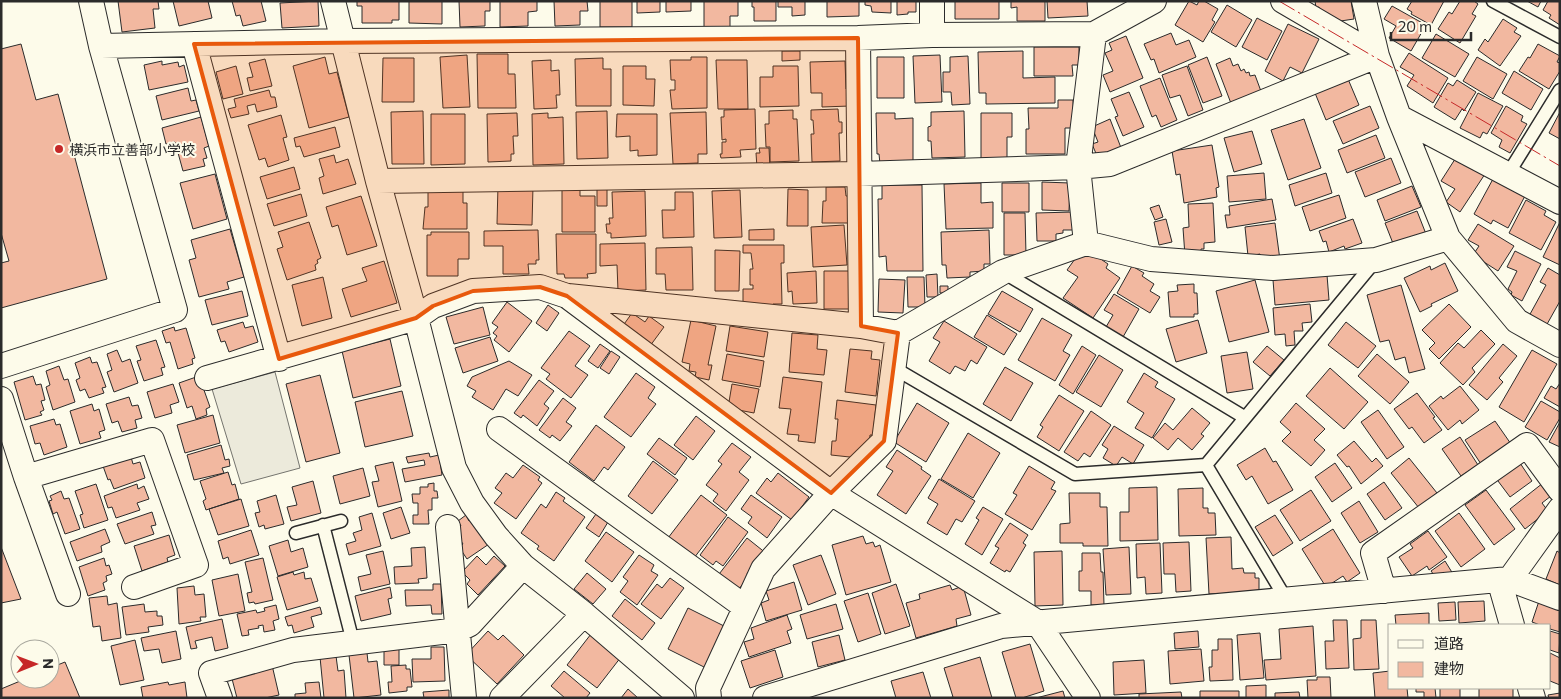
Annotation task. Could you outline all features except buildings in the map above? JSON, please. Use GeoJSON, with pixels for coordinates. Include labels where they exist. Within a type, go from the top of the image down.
{"type":"FeatureCollection","features":[{"type":"Feature","properties":{"kind":"street"},"geometry":{"type":"LineString","coordinates":[[1,366],[175,310],[101,46],[91,1]]}},
{"type":"Feature","properties":{"kind":"street"},"geometry":{"type":"LineString","coordinates":[[333,1],[378,181],[416,318],[454,442],[454,468],[472,503],[496,536],[523,566],[584,614],[682,698]]}},
{"type":"Feature","properties":{"kind":"street"},"geometry":{"type":"LineString","coordinates":[[932,1],[932,35]]}},
{"type":"Feature","properties":{"kind":"street"},"geometry":{"type":"LineString","coordinates":[[101,46],[343,41],[858,38],[932,35],[1094,34],[1154,1]]}},
{"type":"Feature","properties":{"kind":"street"},"geometry":{"type":"LineString","coordinates":[[1283,1],[1377,56]]}},
{"type":"Feature","properties":{"kind":"street"},"geometry":{"type":"LineString","coordinates":[[1364,1],[1377,56],[1399,117],[1448,238],[1517,321],[1560,344]]}},
{"type":"Feature","properties":{"kind":"street"},"geometry":{"type":"LineString","coordinates":[[1086,243],[1078,167],[1094,34]]}},
{"type":"Feature","properties":{"kind":"street"},"geometry":{"type":"LineString","coordinates":[[858,38],[861,326]]}},
{"type":"Feature","properties":{"kind":"street"},"geometry":{"type":"LineString","coordinates":[[194,44],[279,358]]}},
{"type":"Feature","properties":{"kind":"street"},"geometry":{"type":"LineString","coordinates":[[378,181],[858,174],[1078,167],[1110,164],[1377,56]]}},
{"type":"Feature","properties":{"kind":"street"},"geometry":{"type":"LineString","coordinates":[[1399,117],[1560,202]]}},
{"type":"Feature","properties":{"kind":"street"},"geometry":{"type":"LineString","coordinates":[[207,378],[416,318],[433,306],[473,291],[540,287],[567,296],[861,326],[898,332],[1003,272],[1086,243],[1151,259],[1273,268],[1376,260],[1448,238]]}},
{"type":"Feature","properties":{"kind":"street"},"geometry":{"type":"LineString","coordinates":[[567,296],[831,493],[1036,622],[1088,698]]}},
{"type":"Feature","properties":{"kind":"street"},"geometry":{"type":"LineString","coordinates":[[709,698],[708,688],[763,569],[831,493],[884,441],[898,332]]}},
{"type":"Feature","properties":{"kind":"street"},"geometry":{"type":"LineString","coordinates":[[1,399],[68,594]]}},
{"type":"Feature","properties":{"kind":"street"},"geometry":{"type":"LineString","coordinates":[[499,429],[745,607]]}},
{"type":"Feature","properties":{"kind":"street"},"geometry":{"type":"LineString","coordinates":[[26,476],[152,440],[196,565],[134,587]]}},
{"type":"Feature","properties":{"kind":"street"},"geometry":{"type":"LineString","coordinates":[[1384,591],[1373,552],[1527,444],[1560,490]]}},
{"type":"Feature","properties":{"kind":"street"},"geometry":{"type":"LineString","coordinates":[[1512,624],[1502,590],[1560,509]]}},
{"type":"Feature","properties":{"kind":"street"},"geometry":{"type":"LineString","coordinates":[[448,527],[464,698]]}},
{"type":"Feature","properties":{"kind":"street"},"geometry":{"type":"LineString","coordinates":[[220,698],[211,673],[293,650],[458,630],[470,624],[523,566]]}},
{"type":"Feature","properties":{"kind":"street"},"geometry":{"type":"LineString","coordinates":[[765,698],[1001,626],[1509,580],[1560,598]]}},
{"type":"Feature","properties":{"kind":"street"},"geometry":{"type":"LineString","coordinates":[[502,698],[584,614]]}},
{"type":"Feature","properties":{"kind":"lane"},"geometry":{"type":"LineString","coordinates":[[1493,1],[1560,37]]}},
{"type":"Feature","properties":{"kind":"lane"},"geometry":{"type":"LineString","coordinates":[[1508,174],[1560,90]]}},
{"type":"Feature","properties":{"kind":"lane"},"geometry":{"type":"LineString","coordinates":[[894,368],[1075,474],[1206,465],[1376,260]]}},
{"type":"Feature","properties":{"kind":"lane"},"geometry":{"type":"LineString","coordinates":[[1003,272],[1244,417]]}},
{"type":"Feature","properties":{"kind":"lane"},"geometry":{"type":"LineString","coordinates":[[1206,465],[1286,599]]}},
{"type":"Feature","properties":{"kind":"lane"},"geometry":{"type":"LineString","coordinates":[[296,533],[341,521]]}},
{"type":"Feature","properties":{"kind":"lane"},"geometry":{"type":"LineString","coordinates":[[324,525],[353,642]]}},
{"type":"Feature","properties":{"kind":"highlighted area"},"geometry":{"type":"Polygon","coordinates":[[[858,38],[861,326],[898,333],[884,441],[831,493],[567,296],[540,287],[473,291],[433,306],[416,318],[279,359],[194,44],[858,38]]]}},
{"type":"Feature","properties":{"kind":"shaded area"},"geometry":{"type":"Polygon","coordinates":[[[275,372],[300,468],[241,484],[212,389],[275,372]]]}},
{"type":"Feature","properties":{"kind":"power"},"geometry":{"type":"LineString","coordinates":[[1279,1],[1560,166]]}},
{"type":"Feature","properties":{"kind":"place","name":"横浜市立善部小学校"},"geometry":{"type":"Point","coordinates":[59,149]}}]}
